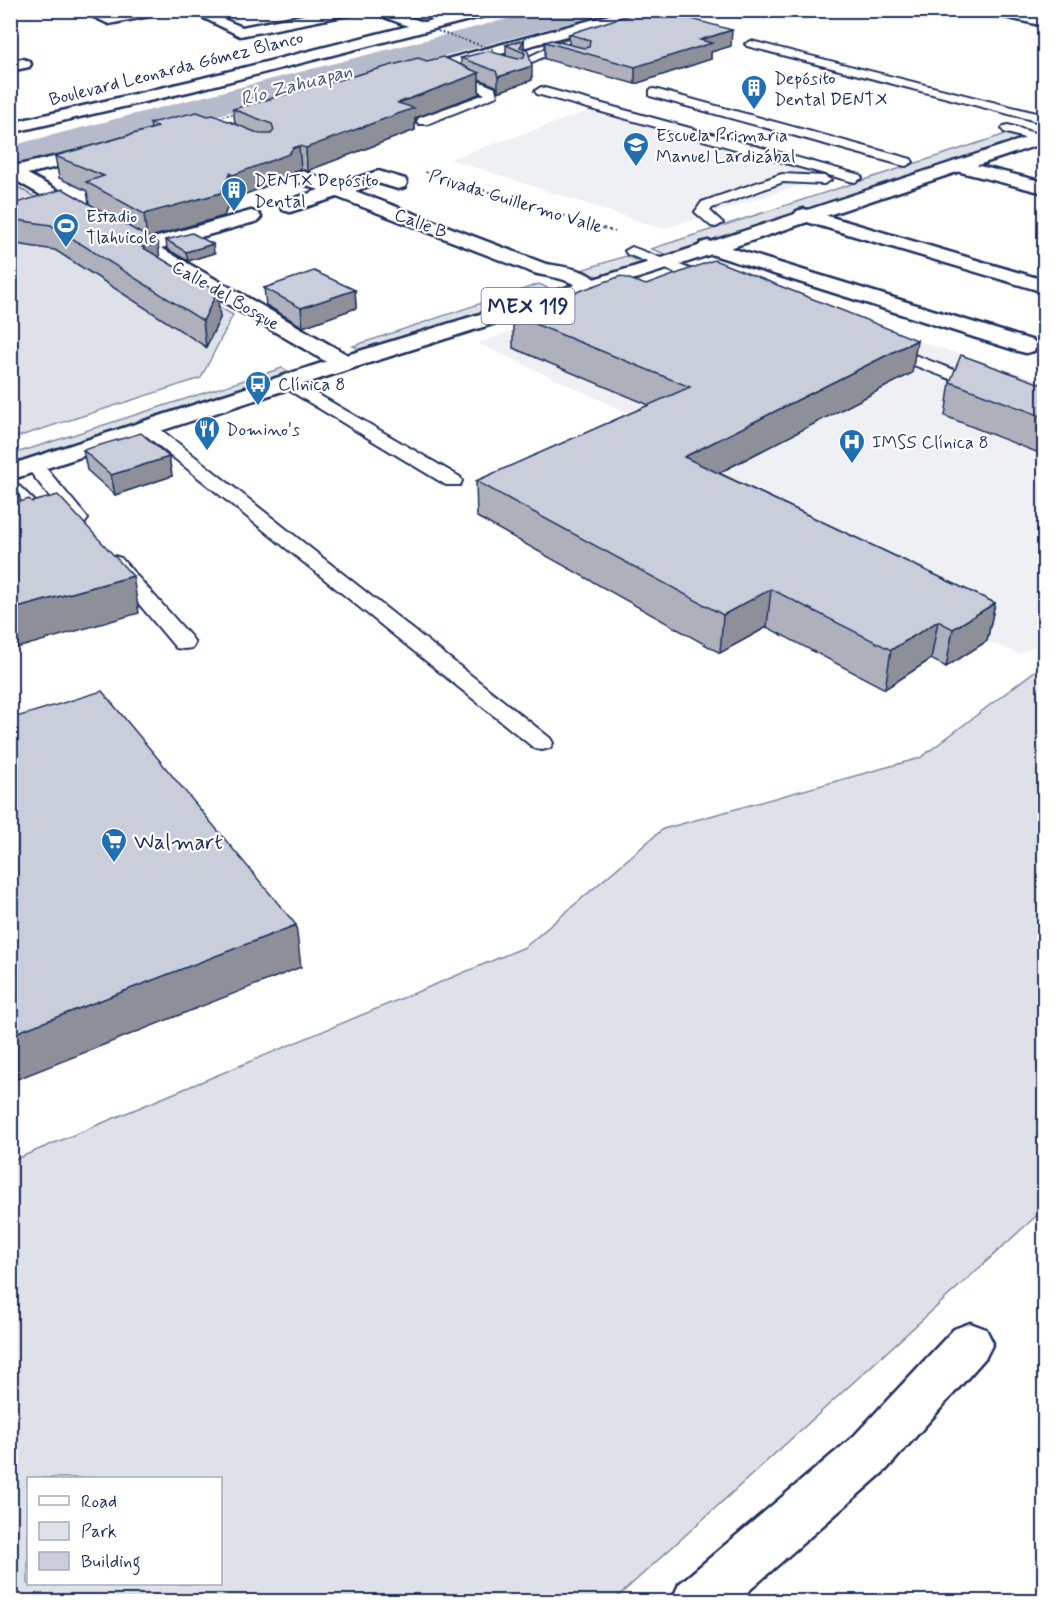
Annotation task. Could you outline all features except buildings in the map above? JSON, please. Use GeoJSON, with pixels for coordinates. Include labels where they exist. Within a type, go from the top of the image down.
{"type":"FeatureCollection","features":[{"type":"Feature","properties":{"kind":"street"},"geometry":{"type":"LineString","coordinates":[[86,10],[109,20],[159,10]]}},
{"type":"Feature","properties":{"kind":"street"},"geometry":{"type":"LineString","coordinates":[[293,10],[215,21],[234,31],[247,32],[353,10]]}},
{"type":"Feature","properties":{"kind":"street"},"geometry":{"type":"LineString","coordinates":[[372,10],[429,29]]}},
{"type":"Feature","properties":{"kind":"street","name":"Boulevard Leonarda Gómez Blanco"},"geometry":{"type":"LineString","coordinates":[[10,128],[192,87],[429,29],[491,10]]}},
{"type":"Feature","properties":{"kind":"street"},"geometry":{"type":"LineString","coordinates":[[402,76],[494,53],[530,53],[646,10]]}},
{"type":"Feature","properties":{"kind":"street"},"geometry":{"type":"LineString","coordinates":[[992,10],[1044,22]]}},
{"type":"Feature","properties":{"kind":"street"},"geometry":{"type":"LineString","coordinates":[[786,200],[1008,129],[1042,130]]}},
{"type":"Feature","properties":{"kind":"street","name":"MEX 119"},"geometry":{"type":"LineString","coordinates":[[10,473],[345,363],[663,264],[804,215],[959,166],[1042,130]]}},
{"type":"Feature","properties":{"kind":"street"},"geometry":{"type":"LineString","coordinates":[[13,173],[116,147]]}},
{"type":"Feature","properties":{"kind":"street"},"geometry":{"type":"LineString","coordinates":[[959,166],[1044,188]]}},
{"type":"Feature","properties":{"kind":"street","name":"Calle del Bosque"},"geometry":{"type":"LineString","coordinates":[[13,173],[345,363]]}},
{"type":"Feature","properties":{"kind":"street","name":"Calle B"},"geometry":{"type":"LineString","coordinates":[[302,177],[552,274],[561,286],[586,288]]}},
{"type":"Feature","properties":{"kind":"street"},"geometry":{"type":"LineString","coordinates":[[290,206],[378,177],[398,183]]}},
{"type":"Feature","properties":{"kind":"street"},"geometry":{"type":"LineString","coordinates":[[804,215],[1044,286]]}},
{"type":"Feature","properties":{"kind":"street"},"geometry":{"type":"LineString","coordinates":[[144,247],[251,217]]}},
{"type":"Feature","properties":{"kind":"street"},"geometry":{"type":"LineString","coordinates":[[695,230],[726,220]]}},
{"type":"Feature","properties":{"kind":"street","name":"MEX 119"},"geometry":{"type":"LineString","coordinates":[[10,452],[326,351],[552,274],[659,242]]}},
{"type":"Feature","properties":{"kind":"street"},"geometry":{"type":"LineString","coordinates":[[708,247],[1026,346]]}},
{"type":"Feature","properties":{"kind":"street"},"geometry":{"type":"LineString","coordinates":[[697,1602],[870,1453],[970,1343]]}},
{"type":"Feature","properties":{"kind":"lane"},"geometry":{"type":"LineString","coordinates":[[552,51],[562,45],[602,34]]}},
{"type":"Feature","properties":{"kind":"lane"},"geometry":{"type":"LineString","coordinates":[[752,44],[1042,130]]}},
{"type":"Feature","properties":{"kind":"lane"},"geometry":{"type":"LineString","coordinates":[[530,53],[552,51],[574,57]]}},
{"type":"Feature","properties":{"kind":"lane"},"geometry":{"type":"LineString","coordinates":[[423,121],[491,96],[491,91],[436,68]]}},
{"type":"Feature","properties":{"kind":"lane"},"geometry":{"type":"LineString","coordinates":[[541,91],[848,180]]}},
{"type":"Feature","properties":{"kind":"lane"},"geometry":{"type":"LineString","coordinates":[[654,93],[906,162]]}},
{"type":"Feature","properties":{"kind":"lane"},"geometry":{"type":"LineString","coordinates":[[726,220],[702,212],[707,205],[782,178],[848,180]]}},
{"type":"Feature","properties":{"kind":"lane"},"geometry":{"type":"LineString","coordinates":[[632,251],[724,287]]}},
{"type":"Feature","properties":{"kind":"lane"},"geometry":{"type":"LineString","coordinates":[[868,342],[1044,410]]}},
{"type":"Feature","properties":{"kind":"lane"},"geometry":{"type":"LineString","coordinates":[[288,382],[453,481]]}},
{"type":"Feature","properties":{"kind":"lane"},"geometry":{"type":"LineString","coordinates":[[149,429],[542,743]]}},
{"type":"Feature","properties":{"kind":"lane"},"geometry":{"type":"LineString","coordinates":[[34,465],[88,531]]}},
{"type":"Feature","properties":{"kind":"lane"},"geometry":{"type":"LineString","coordinates":[[10,488],[39,515],[34,527],[10,536]]}},
{"type":"Feature","properties":{"kind":"lane"},"geometry":{"type":"LineString","coordinates":[[103,548],[184,643]]}},
{"type":"Feature","properties":{"kind":"path"},"geometry":{"type":"LineString","coordinates":[[429,29],[494,53]]}},
{"type":"Feature","properties":{"kind":"path"},"geometry":{"type":"LineString","coordinates":[[212,119],[246,111]]}},
{"type":"Feature","properties":{"kind":"path","name":"Privada Guillermo Valle"},"geometry":{"type":"LineString","coordinates":[[422,171],[659,242]]}},
{"type":"Feature","properties":{"kind":"shaded area","name":"Escuela Primaria Manuel Lardizábal"},"geometry":{"type":"Polygon","coordinates":[[[589,111],[827,177],[663,229],[450,159],[589,111]]]}},
{"type":"Feature","properties":{"kind":"shaded area","name":"IMSS Clínica 8"},"geometry":{"type":"Polygon","coordinates":[[[692,269],[1044,381],[1044,642],[1019,654],[987,641],[726,494],[665,430],[478,343],[692,269]]]}},
{"type":"Feature","properties":{"kind":"green space"},"geometry":{"type":"Polygon","coordinates":[[[1006,134],[1031,141],[671,256],[651,249],[1006,134]]]}},
{"type":"Feature","properties":{"kind":"green space","name":"Estadio Tlahuicole"},"geometry":{"type":"Polygon","coordinates":[[[11,183],[233,315],[201,378],[11,439],[11,183]]]}},
{"type":"Feature","properties":{"kind":"green space"},"geometry":{"type":"Polygon","coordinates":[[[626,256],[645,264],[602,278],[581,270],[626,256]]]}},
{"type":"Feature","properties":{"kind":"green space"},"geometry":{"type":"Polygon","coordinates":[[[539,284],[556,292],[368,353],[353,346],[539,284]]]}},
{"type":"Feature","properties":{"kind":"green space"},"geometry":{"type":"Polygon","coordinates":[[[282,368],[295,375],[11,469],[10,455],[282,368]]]}},
{"type":"Feature","properties":{"kind":"green space"},"geometry":{"type":"Polygon","coordinates":[[[1044,664],[1044,1209],[613,1601],[11,1601],[11,1161],[525,947],[663,829],[920,758],[1044,664]]]}},
{"type":"Feature","properties":{"kind":"waterway","name":"Río Zahuapan"},"geometry":{"type":"LineString","coordinates":[[10,158],[581,10]]}},
{"type":"Feature","properties":{"kind":"place","name":"Depósito Dental DENTX"},"geometry":{"type":"Point","coordinates":[754,111]}},
{"type":"Feature","properties":{"kind":"place","name":"Escuela Primaria Manuel Lardizábal"},"geometry":{"type":"Point","coordinates":[636,168]}},
{"type":"Feature","properties":{"kind":"place","name":"DENTX Depósito Dental"},"geometry":{"type":"Point","coordinates":[234,213]}},
{"type":"Feature","properties":{"kind":"place","name":"Estadio Tlahuicole"},"geometry":{"type":"Point","coordinates":[66,249]}},
{"type":"Feature","properties":{"kind":"place","name":"Clínica 8"},"geometry":{"type":"Point","coordinates":[258,407]}},
{"type":"Feature","properties":{"kind":"place","name":"Domino's"},"geometry":{"type":"Point","coordinates":[207,452]}},
{"type":"Feature","properties":{"kind":"place","name":"IMSS Clínica 8"},"geometry":{"type":"Point","coordinates":[852,465]}},
{"type":"Feature","properties":{"kind":"place","name":"Walmart"},"geometry":{"type":"Point","coordinates":[114,864]}}]}
